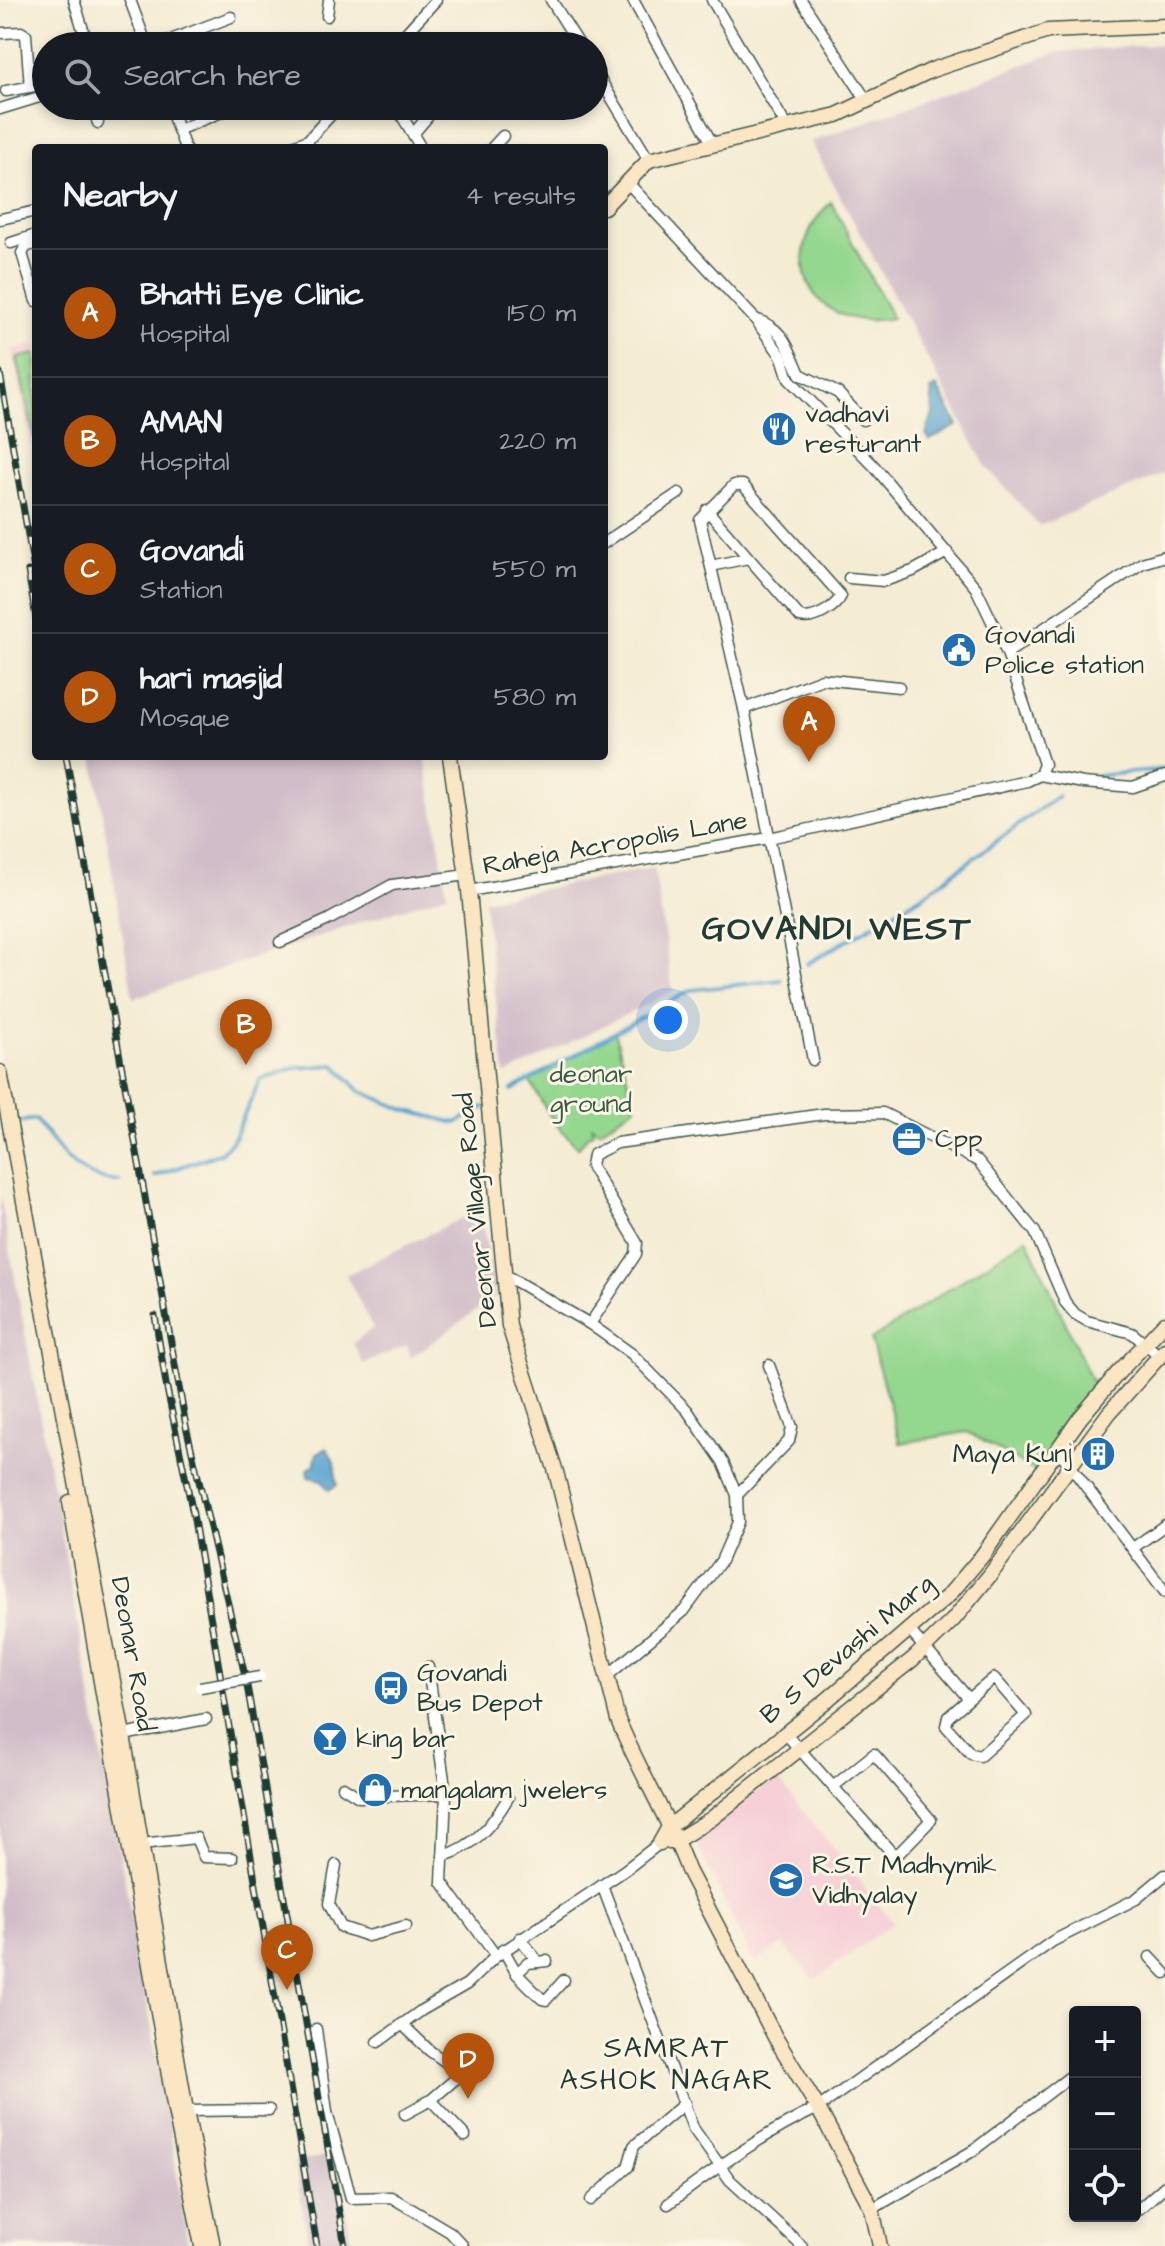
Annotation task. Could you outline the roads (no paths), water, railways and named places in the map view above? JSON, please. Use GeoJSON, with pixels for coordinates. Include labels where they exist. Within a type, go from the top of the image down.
{"type":"FeatureCollection","features":[{"type":"Feature","properties":{"kind":"main road"},"geometry":{"type":"LineString","coordinates":[[608,203],[649,160],[837,115],[932,70],[1048,31],[1165,26]]}},
{"type":"Feature","properties":{"kind":"main road","name":"Deonar Village Road"},"geometry":{"type":"LineString","coordinates":[[451,760],[468,883],[509,1326],[556,1472],[618,1720],[631,1752],[677,1840],[688,1870],[775,2037],[818,2108],[872,2209],[880,2246]]}},
{"type":"Feature","properties":{"kind":"main road","name":"Deonar Road"},"geometry":{"type":"LineString","coordinates":[[0,1072],[14,1170],[186,2111],[202,2246]]}},
{"type":"Feature","properties":{"kind":"main road","name":"Deonar Road"},"geometry":{"type":"LineString","coordinates":[[0,1117],[14,1170]]}},
{"type":"Feature","properties":{"kind":"main road","name":"B S Devashi Marg"},"geometry":{"type":"LineString","coordinates":[[660,1843],[669,1827],[910,1631],[949,1595],[982,1556],[1057,1448],[1165,1323]]}},
{"type":"Feature","properties":{"kind":"main road","name":"B S Devashi Marg"},"geometry":{"type":"LineString","coordinates":[[660,1843],[677,1840],[711,1819],[924,1649],[990,1575],[1109,1413],[1162,1353]]}},
{"type":"Feature","properties":{"kind":"main road","name":"Deonar Road"},"geometry":{"type":"LineString","coordinates":[[118,1736],[141,1844],[175,2110],[213,2246]]}},
{"type":"Feature","properties":{"kind":"main road"},"geometry":{"type":"LineString","coordinates":[[700,1803],[711,1819]]}},
{"type":"Feature","properties":{"kind":"street"},"geometry":{"type":"LineString","coordinates":[[74,0],[84,32]]}},
{"type":"Feature","properties":{"kind":"street"},"geometry":{"type":"LineString","coordinates":[[130,0],[142,32]]}},
{"type":"Feature","properties":{"kind":"street"},"geometry":{"type":"LineString","coordinates":[[327,16],[329,0]]}},
{"type":"Feature","properties":{"kind":"street"},"geometry":{"type":"LineString","coordinates":[[407,32],[436,0]]}},
{"type":"Feature","properties":{"kind":"street"},"geometry":{"type":"LineString","coordinates":[[551,0],[571,32]]}},
{"type":"Feature","properties":{"kind":"street"},"geometry":{"type":"LineString","coordinates":[[633,0],[713,145]]}},
{"type":"Feature","properties":{"kind":"street"},"geometry":{"type":"LineString","coordinates":[[712,0],[787,127]]}},
{"type":"Feature","properties":{"kind":"street"},"geometry":{"type":"LineString","coordinates":[[801,0],[867,101]]}},
{"type":"Feature","properties":{"kind":"street"},"geometry":{"type":"LineString","coordinates":[[192,32],[231,17]]}},
{"type":"Feature","properties":{"kind":"street"},"geometry":{"type":"LineString","coordinates":[[3,33],[21,32],[26,35],[30,87],[6,91]]}},
{"type":"Feature","properties":{"kind":"street"},"geometry":{"type":"LineString","coordinates":[[608,92],[649,160]]}},
{"type":"Feature","properties":{"kind":"street"},"geometry":{"type":"LineString","coordinates":[[0,109],[32,99]]}},
{"type":"Feature","properties":{"kind":"street"},"geometry":{"type":"LineString","coordinates":[[174,120],[183,144]]}},
{"type":"Feature","properties":{"kind":"street"},"geometry":{"type":"LineString","coordinates":[[178,130],[202,120]]}},
{"type":"Feature","properties":{"kind":"street"},"geometry":{"type":"LineString","coordinates":[[298,144],[308,140],[326,120]]}},
{"type":"Feature","properties":{"kind":"street"},"geometry":{"type":"LineString","coordinates":[[404,120],[419,144]]}},
{"type":"Feature","properties":{"kind":"street"},"geometry":{"type":"LineString","coordinates":[[413,134],[425,120]]}},
{"type":"Feature","properties":{"kind":"street"},"geometry":{"type":"LineString","coordinates":[[496,144],[503,136]]}},
{"type":"Feature","properties":{"kind":"street"},"geometry":{"type":"LineString","coordinates":[[628,183],[755,319],[782,357],[789,379],[874,466],[976,588],[1007,653],[1044,764],[1040,775],[1083,783],[1133,787],[1165,776]]}},
{"type":"Feature","properties":{"kind":"street"},"geometry":{"type":"LineString","coordinates":[[1,219],[32,212]]}},
{"type":"Feature","properties":{"kind":"street"},"geometry":{"type":"LineString","coordinates":[[11,243],[32,236]]}},
{"type":"Feature","properties":{"kind":"street"},"geometry":{"type":"LineString","coordinates":[[32,245],[22,253],[32,287]]}},
{"type":"Feature","properties":{"kind":"street"},"geometry":{"type":"LineString","coordinates":[[755,319],[771,325],[778,332],[787,344],[800,374],[838,393],[863,420]]}},
{"type":"Feature","properties":{"kind":"street"},"geometry":{"type":"LineString","coordinates":[[707,510],[800,617],[811,618],[838,602],[841,596],[743,485],[734,485],[707,510],[700,520],[744,709],[813,1060]]}},
{"type":"Feature","properties":{"kind":"street"},"geometry":{"type":"LineString","coordinates":[[608,540],[679,493]]}},
{"type":"Feature","properties":{"kind":"street"},"geometry":{"type":"LineString","coordinates":[[849,578],[884,581],[913,571],[947,552]]}},
{"type":"Feature","properties":{"kind":"street"},"geometry":{"type":"LineString","coordinates":[[1007,653],[1142,563],[1165,556]]}},
{"type":"Feature","properties":{"kind":"street"},"geometry":{"type":"LineString","coordinates":[[711,566],[748,558]]}},
{"type":"Feature","properties":{"kind":"street"},"geometry":{"type":"LineString","coordinates":[[744,709],[822,679],[899,687]]}},
{"type":"Feature","properties":{"kind":"street","name":"Raheja Acropolis Lane"},"geometry":{"type":"LineString","coordinates":[[280,942],[392,885],[468,883],[769,838],[1027,781],[1040,775]]}},
{"type":"Feature","properties":{"kind":"street"},"geometry":{"type":"LineString","coordinates":[[590,1324],[636,1254],[637,1243],[591,1166],[593,1155],[617,1143],[824,1114],[883,1113],[978,1161],[1035,1232],[1065,1302],[1075,1314],[1087,1321],[1132,1333],[1162,1353]]}},
{"type":"Feature","properties":{"kind":"street"},"geometry":{"type":"LineString","coordinates":[[505,1275],[590,1324],[632,1354],[687,1410],[723,1462],[737,1495],[738,1522],[721,1561],[684,1611],[606,1677]]}},
{"type":"Feature","properties":{"kind":"street"},"geometry":{"type":"LineString","coordinates":[[737,1495],[789,1441],[792,1427],[769,1365]]}},
{"type":"Feature","properties":{"kind":"street"},"geometry":{"type":"LineString","coordinates":[[1057,1448],[1165,1592]]}},
{"type":"Feature","properties":{"kind":"street"},"geometry":{"type":"LineString","coordinates":[[1133,1548],[1165,1525]]}},
{"type":"Feature","properties":{"kind":"street"},"geometry":{"type":"LineString","coordinates":[[910,1631],[969,1699]]}},
{"type":"Feature","properties":{"kind":"street"},"geometry":{"type":"LineString","coordinates":[[428,1667],[446,1794],[442,1882],[517,1973],[546,2000],[564,1980]]}},
{"type":"Feature","properties":{"kind":"street"},"geometry":{"type":"LineString","coordinates":[[200,1687],[260,1677]]}},
{"type":"Feature","properties":{"kind":"street"},"geometry":{"type":"LineString","coordinates":[[994,1678],[1026,1715],[976,1757],[946,1726],[948,1717],[969,1699],[994,1678]]}},
{"type":"Feature","properties":{"kind":"street"},"geometry":{"type":"LineString","coordinates":[[118,1736],[206,1719]]}},
{"type":"Feature","properties":{"kind":"street"},"geometry":{"type":"LineString","coordinates":[[785,1733],[893,1854],[900,1852],[931,1820],[874,1754],[834,1786]]}},
{"type":"Feature","properties":{"kind":"street"},"geometry":{"type":"LineString","coordinates":[[343,1787],[359,1797],[446,1794]]}},
{"type":"Feature","properties":{"kind":"street"},"geometry":{"type":"LineString","coordinates":[[443,1856],[463,1849],[480,1836],[508,1798]]}},
{"type":"Feature","properties":{"kind":"street"},"geometry":{"type":"LineString","coordinates":[[141,1844],[196,1838],[204,1857],[232,1858]]}},
{"type":"Feature","properties":{"kind":"street","name":"B S Devashi Marg"},"geometry":{"type":"LineString","coordinates":[[378,2042],[467,1984],[499,1952],[660,1843]]}},
{"type":"Feature","properties":{"kind":"street"},"geometry":{"type":"LineString","coordinates":[[336,1865],[329,1904],[341,1927],[368,1936],[406,1926]]}},
{"type":"Feature","properties":{"kind":"street"},"geometry":{"type":"LineString","coordinates":[[668,2204],[719,2165],[790,2121],[818,2108],[1053,1941],[1136,1899],[1165,1875]]}},
{"type":"Feature","properties":{"kind":"street"},"geometry":{"type":"LineString","coordinates":[[602,1885],[693,2128],[730,2180],[802,2246]]}},
{"type":"Feature","properties":{"kind":"street"},"geometry":{"type":"LineString","coordinates":[[517,1973],[524,1965],[542,1961],[520,1938]]}},
{"type":"Feature","properties":{"kind":"street"},"geometry":{"type":"LineString","coordinates":[[1150,1957],[1165,1973]]}},
{"type":"Feature","properties":{"kind":"street"},"geometry":{"type":"LineString","coordinates":[[402,2024],[430,2051],[460,2072],[446,2089],[405,2114]]}},
{"type":"Feature","properties":{"kind":"street"},"geometry":{"type":"LineString","coordinates":[[316,2029],[327,2112],[351,2198],[391,2197],[450,2232],[463,2246]]}},
{"type":"Feature","properties":{"kind":"street"},"geometry":{"type":"LineString","coordinates":[[872,2209],[971,2152],[1069,2078]]}},
{"type":"Feature","properties":{"kind":"street"},"geometry":{"type":"LineString","coordinates":[[431,2100],[465,2136]]}},
{"type":"Feature","properties":{"kind":"street"},"geometry":{"type":"LineString","coordinates":[[591,2200],[628,2167],[634,2146],[685,2103]]}},
{"type":"Feature","properties":{"kind":"street"},"geometry":{"type":"LineString","coordinates":[[186,2111],[269,2110]]}},
{"type":"Feature","properties":{"kind":"street"},"geometry":{"type":"LineString","coordinates":[[1141,2207],[1165,2186]]}},
{"type":"Feature","properties":{"kind":"water"},"geometry":{"type":"Polygon","coordinates":[[[937,387],[958,425],[930,440],[926,434],[933,414],[931,390],[937,387]]]}},
{"type":"Feature","properties":{"kind":"water"},"geometry":{"type":"Polygon","coordinates":[[[327,1448],[334,1462],[337,1485],[329,1490],[321,1480],[308,1477],[307,1469],[314,1466],[317,1453],[327,1448]]]}},
{"type":"Feature","properties":{"kind":"waterway"},"geometry":{"type":"LineString","coordinates":[[1096,776],[1165,769]]}},
{"type":"Feature","properties":{"kind":"waterway"},"geometry":{"type":"LineString","coordinates":[[807,964],[922,896],[1058,796]]}},
{"type":"Feature","properties":{"kind":"waterway"},"geometry":{"type":"LineString","coordinates":[[512,1090],[691,990],[781,980]]}},
{"type":"Feature","properties":{"kind":"waterway"},"geometry":{"type":"LineString","coordinates":[[155,1176],[220,1153],[232,1142],[260,1080],[294,1068],[335,1065],[360,1091],[405,1110],[456,1123],[484,1107]]}},
{"type":"Feature","properties":{"kind":"waterway"},"geometry":{"type":"LineString","coordinates":[[17,1122],[35,1119],[79,1169],[119,1182]]}},
{"type":"Feature","properties":{"kind":"railway"},"geometry":{"type":"LineString","coordinates":[[0,373],[32,558]]}},
{"type":"Feature","properties":{"kind":"railway"},"geometry":{"type":"LineString","coordinates":[[28,571],[32,594]]}},
{"type":"Feature","properties":{"kind":"railway"},"geometry":{"type":"LineString","coordinates":[[67,760],[186,1426],[246,1680],[345,2246]]}},
{"type":"Feature","properties":{"kind":"railway"},"geometry":{"type":"LineString","coordinates":[[155,1316],[193,1514],[317,2246]]}},
{"type":"Feature","properties":{"kind":"place","name":"vadhavi resturant"},"geometry":{"type":"Point","coordinates":[779,429]}},
{"type":"Feature","properties":{"kind":"place","name":"Govandi Police station"},"geometry":{"type":"Point","coordinates":[959,650]}},
{"type":"Feature","properties":{"kind":"place","name":"Bhatti Eye Clinic"},"geometry":{"type":"Point","coordinates":[809,762]}},
{"type":"Feature","properties":{"kind":"place","name":"AMAN"},"geometry":{"type":"Point","coordinates":[246,1065]}},
{"type":"Feature","properties":{"kind":"place","name":"Cpp"},"geometry":{"type":"Point","coordinates":[909,1139]}},
{"type":"Feature","properties":{"kind":"place","name":"Maya Kunj"},"geometry":{"type":"Point","coordinates":[1098,1454]}},
{"type":"Feature","properties":{"kind":"place","name":"Govandi Bus Depot"},"geometry":{"type":"Point","coordinates":[391,1688]}},
{"type":"Feature","properties":{"kind":"place","name":"king bar"},"geometry":{"type":"Point","coordinates":[330,1739]}},
{"type":"Feature","properties":{"kind":"place","name":"mangalam jwelers"},"geometry":{"type":"Point","coordinates":[375,1790]}},
{"type":"Feature","properties":{"kind":"place","name":"R.S.T Madhymik Vidhyalay"},"geometry":{"type":"Point","coordinates":[786,1880]}},
{"type":"Feature","properties":{"kind":"place","name":"Govandi"},"geometry":{"type":"Point","coordinates":[287,1990]}},
{"type":"Feature","properties":{"kind":"place","name":"hari masjid"},"geometry":{"type":"Point","coordinates":[468,2099]}},
{"type":"Feature","properties":{"kind":"district","name":"GOVANDI WEST"},"geometry":{"type":"Point","coordinates":[837,929]}},
{"type":"Feature","properties":{"kind":"district","name":"SAMRAT ASHOK NAGAR"},"geometry":{"type":"Point","coordinates":[667,2064]}},
{"type":"Feature","properties":{"kind":"park label","name":"deonar ground"},"geometry":{"type":"Point","coordinates":[591,1089]}}]}
